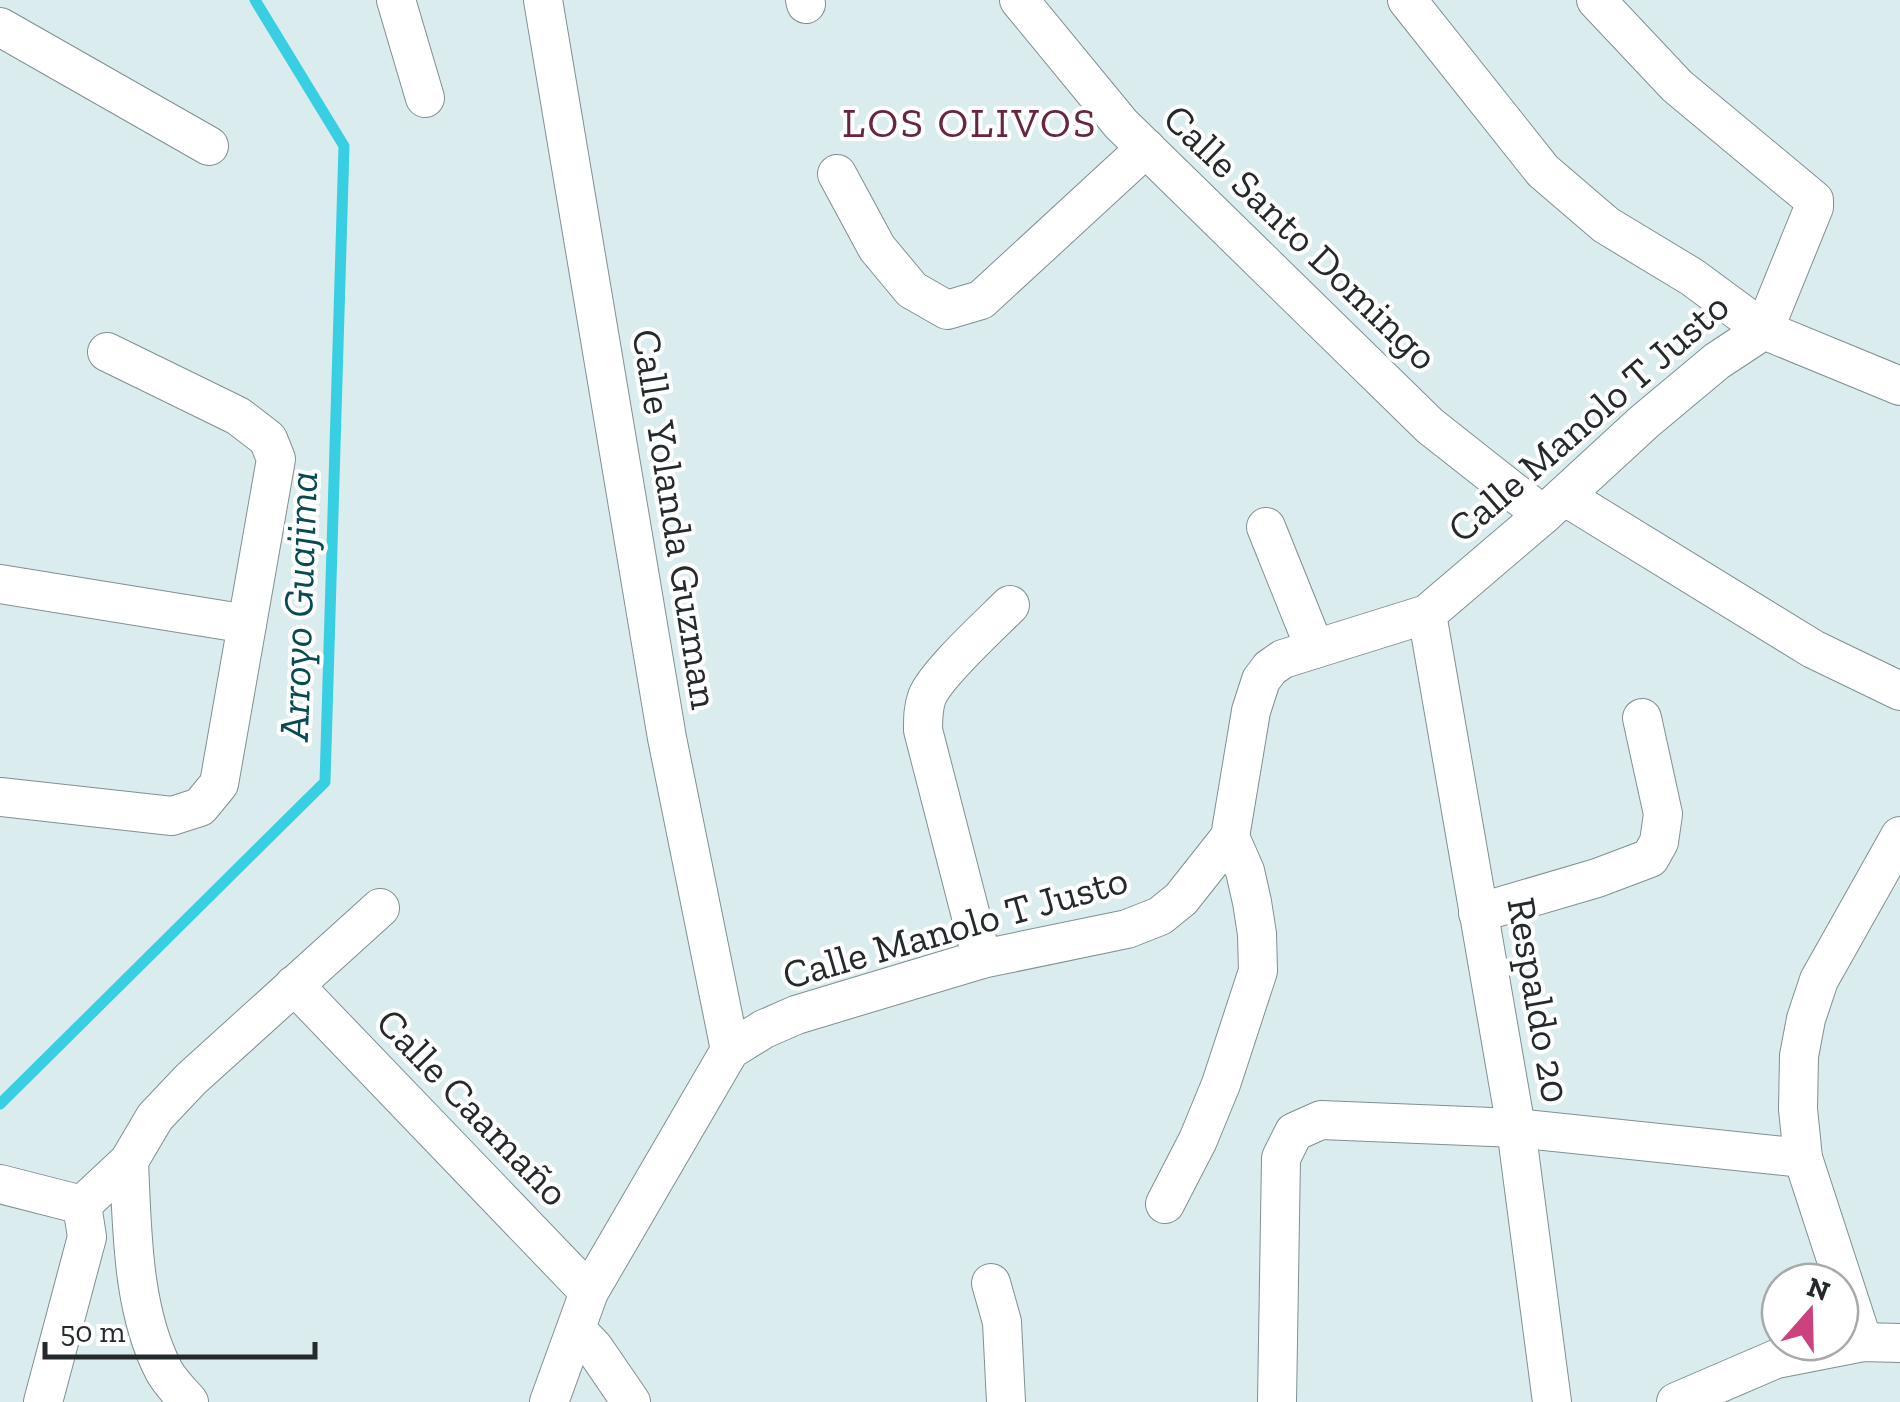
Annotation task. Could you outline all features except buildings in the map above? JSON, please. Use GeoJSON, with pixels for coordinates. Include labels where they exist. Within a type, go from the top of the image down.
{"type":"FeatureCollection","features":[{"type":"Feature","properties":{"kind":"street"},"geometry":{"type":"LineString","coordinates":[[396,0],[425,98]]}},
{"type":"Feature","properties":{"kind":"street","name":"Calle Yolanda Guzman"},"geometry":{"type":"LineString","coordinates":[[543,0],[666,738],[730,1050]]}},
{"type":"Feature","properties":{"kind":"street","name":"Calle Santo Domingo"},"geometry":{"type":"LineString","coordinates":[[1019,0],[1122,124],[1430,426],[1553,506],[1813,649],[1900,691]]}},
{"type":"Feature","properties":{"kind":"street"},"geometry":{"type":"LineString","coordinates":[[1407,0],[1543,171],[1606,225],[1692,276],[1764,330],[1900,386]]}},
{"type":"Feature","properties":{"kind":"street","name":"Calle Manolo T Justo"},"geometry":{"type":"LineString","coordinates":[[550,1402],[588,1292],[730,1050],[764,1028],[796,1015],[982,959],[1127,929],[1160,916],[1181,898],[1230,837],[1250,711],[1270,668],[1284,659],[1427,614],[1716,361],[1764,330],[1814,200],[1677,86],[1596,0]]}},
{"type":"Feature","properties":{"kind":"street"},"geometry":{"type":"LineString","coordinates":[[0,27],[209,146]]}},
{"type":"Feature","properties":{"kind":"street"},"geometry":{"type":"LineString","coordinates":[[838,174],[877,248],[912,290],[947,310],[981,300],[1146,148]]}},
{"type":"Feature","properties":{"kind":"street"},"geometry":{"type":"LineString","coordinates":[[0,797],[172,816],[200,807],[219,784],[276,459],[268,439],[238,416],[107,352]]}},
{"type":"Feature","properties":{"kind":"street"},"geometry":{"type":"LineString","coordinates":[[1266,527],[1316,649]]}},
{"type":"Feature","properties":{"kind":"street"},"geometry":{"type":"LineString","coordinates":[[0,584],[247,624]]}},
{"type":"Feature","properties":{"kind":"street"},"geometry":{"type":"LineString","coordinates":[[982,959],[923,730],[924,710],[928,692],[939,678],[1010,605]]}},
{"type":"Feature","properties":{"kind":"street","name":"Respaldo 20"},"geometry":{"type":"LineString","coordinates":[[1427,614],[1516,1128],[1552,1402]]}},
{"type":"Feature","properties":{"kind":"street"},"geometry":{"type":"LineString","coordinates":[[1478,913],[1650,858],[1660,842],[1663,814],[1642,718]]}},
{"type":"Feature","properties":{"kind":"street"},"geometry":{"type":"LineString","coordinates":[[1676,1402],[1776,1360],[1882,1343],[1803,1158],[1798,1056],[1820,980],[1900,836]]}},
{"type":"Feature","properties":{"kind":"street"},"geometry":{"type":"LineString","coordinates":[[1165,1204],[1221,1084],[1258,970],[1252,902],[1245,870],[1230,837]]}},
{"type":"Feature","properties":{"kind":"street"},"geometry":{"type":"LineString","coordinates":[[82,1205],[129,1161],[155,1117],[191,1078],[380,908]]}},
{"type":"Feature","properties":{"kind":"street","name":"Calle Caamaño"},"geometry":{"type":"LineString","coordinates":[[294,985],[588,1292]]}},
{"type":"Feature","properties":{"kind":"street"},"geometry":{"type":"LineString","coordinates":[[1277,1402],[1281,1158],[1294,1132],[1322,1120],[1516,1128],[1803,1158]]}},
{"type":"Feature","properties":{"kind":"street"},"geometry":{"type":"LineString","coordinates":[[129,1161],[131,1222],[142,1311],[165,1373],[189,1402]]}},
{"type":"Feature","properties":{"kind":"street"},"geometry":{"type":"LineString","coordinates":[[0,1184],[82,1205]]}},
{"type":"Feature","properties":{"kind":"street"},"geometry":{"type":"LineString","coordinates":[[43,1402],[87,1237],[82,1205]]}},
{"type":"Feature","properties":{"kind":"street"},"geometry":{"type":"LineString","coordinates":[[991,1283],[1002,1322],[1006,1402]]}},
{"type":"Feature","properties":{"kind":"street"},"geometry":{"type":"LineString","coordinates":[[576,1329],[631,1402]]}},
{"type":"Feature","properties":{"kind":"waterway","name":"Arroyo Guajima"},"geometry":{"type":"LineString","coordinates":[[0,1104],[325,782],[344,146],[255,0]]}},
{"type":"Feature","properties":{"kind":"district","name":"LOS OLIVOS"},"geometry":{"type":"Point","coordinates":[970,122]}}]}
